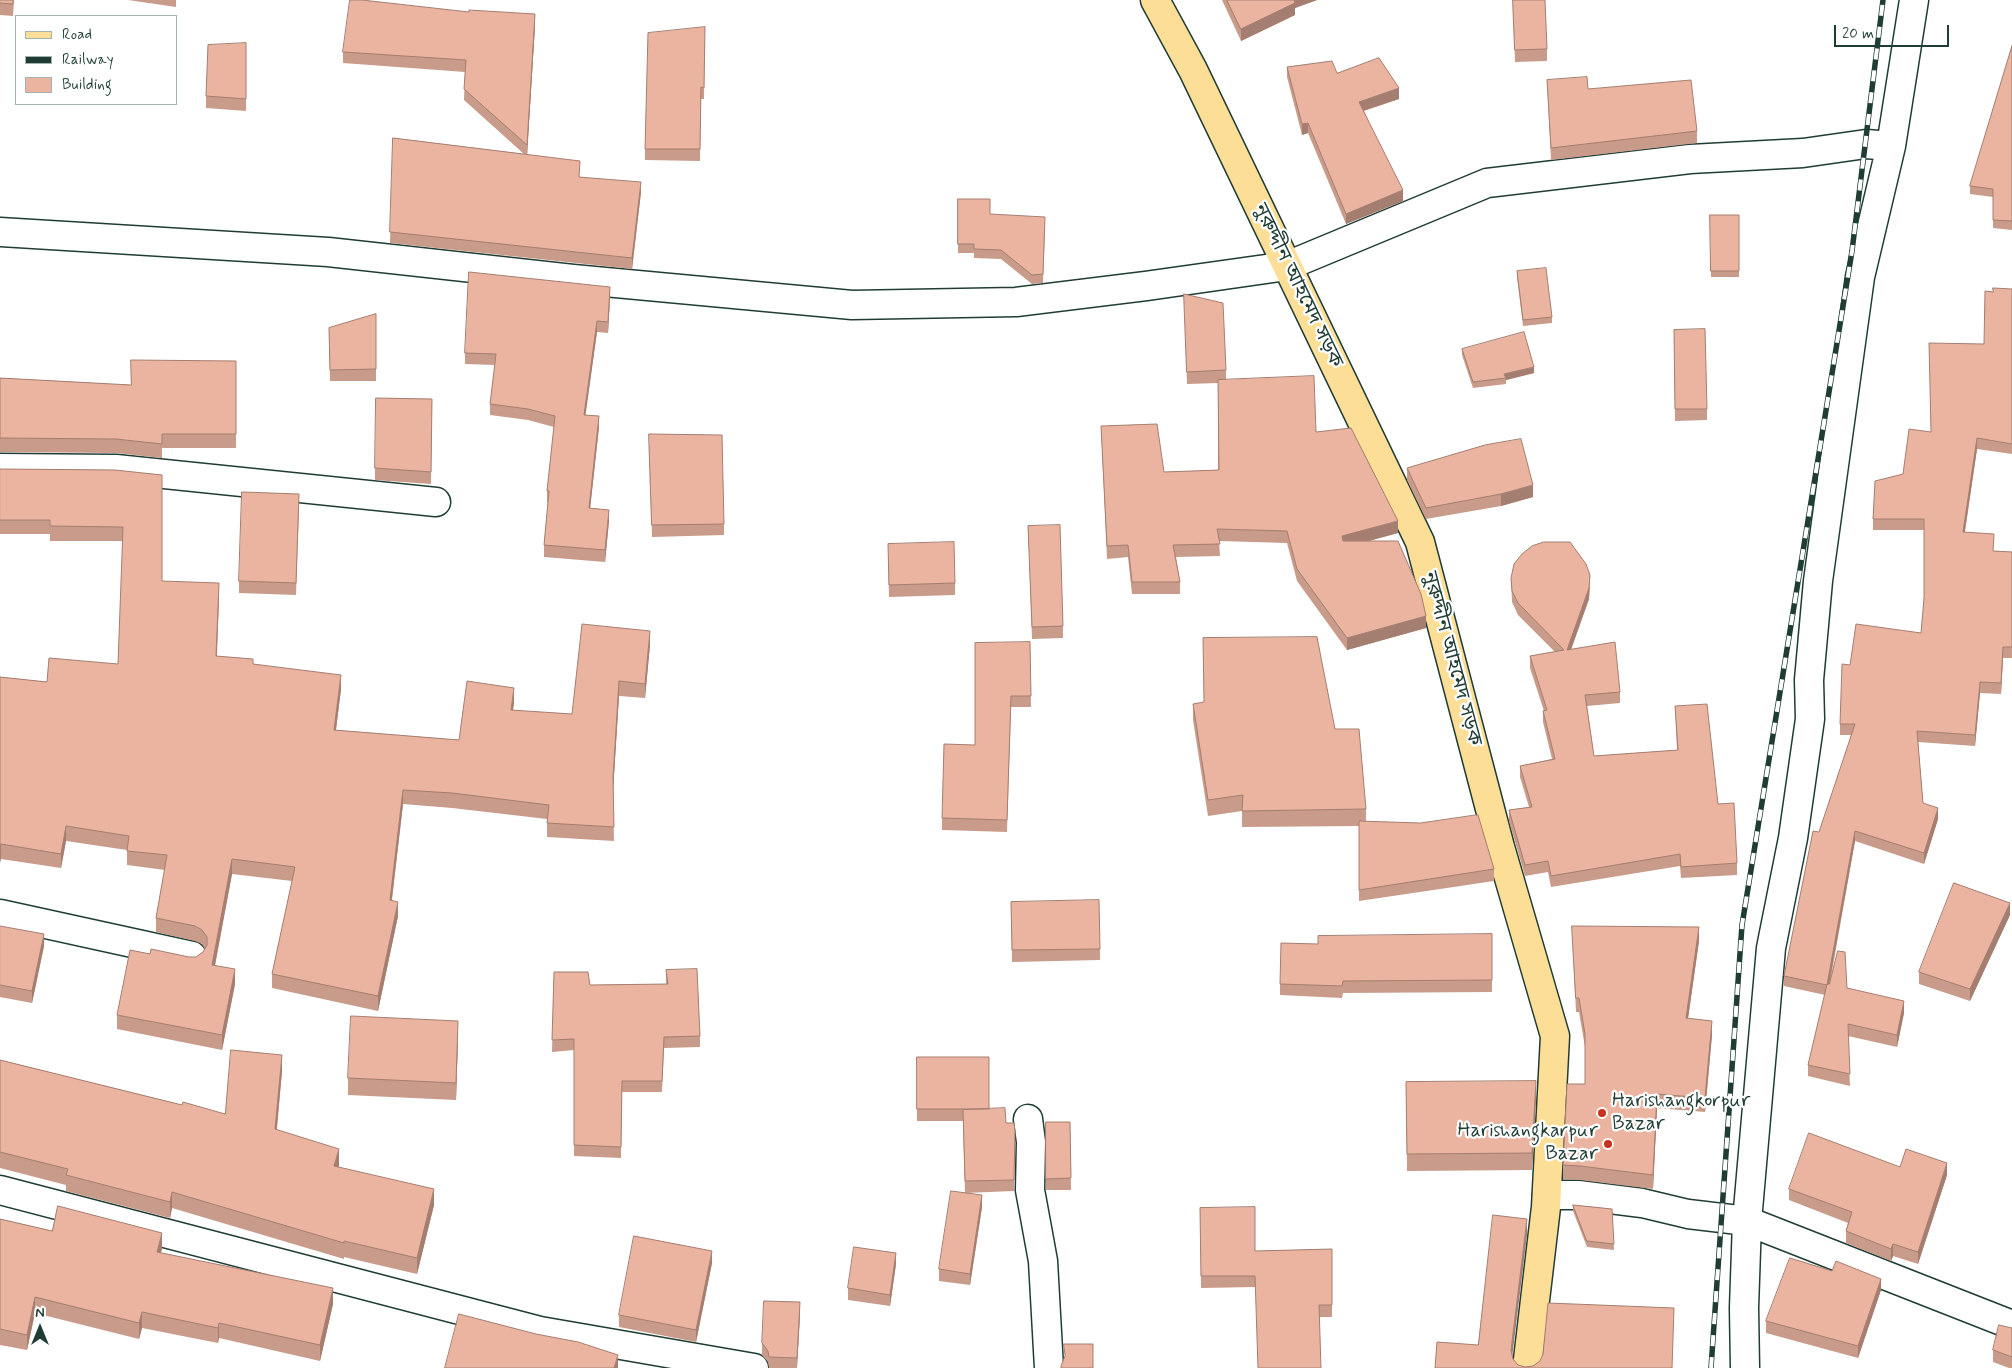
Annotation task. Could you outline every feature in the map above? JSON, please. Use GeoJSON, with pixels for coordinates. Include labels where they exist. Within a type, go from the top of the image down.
{"type":"FeatureCollection","features":[{"type":"Feature","properties":{"kind":"main road","name":"নুরুদ্দীন আহমেদ সড়ক"},"geometry":{"type":"LineString","coordinates":[[1155,0],[1193,70],[1420,542],[1500,846],[1555,1036],[1547,1195],[1527,1368]]}},
{"type":"Feature","properties":{"kind":"street"},"geometry":{"type":"LineString","coordinates":[[1744,1368],[1747,1222],[1771,948],[1793,838],[1810,719],[1809,680],[1823,543],[1860,277],[1891,146],[1914,0]]}},
{"type":"Feature","properties":{"kind":"street"},"geometry":{"type":"LineString","coordinates":[[0,232],[328,252],[573,279],[852,305],[1016,302],[1287,266],[1487,183],[1690,159],[1803,153],[1866,144],[1891,146]]}},
{"type":"Feature","properties":{"kind":"street"},"geometry":{"type":"LineString","coordinates":[[0,468],[116,469],[436,502]]}},
{"type":"Feature","properties":{"kind":"street"},"geometry":{"type":"LineString","coordinates":[[0,914],[192,956]]}},
{"type":"Feature","properties":{"kind":"street"},"geometry":{"type":"LineString","coordinates":[[1028,1119],[1031,1142],[1030,1190],[1043,1261],[1049,1368]]}},
{"type":"Feature","properties":{"kind":"street"},"geometry":{"type":"LineString","coordinates":[[0,1190],[540,1331],[754,1368]]}},
{"type":"Feature","properties":{"kind":"street"},"geometry":{"type":"LineString","coordinates":[[1547,1195],[1578,1195],[1633,1202],[1696,1215],[1747,1222],[2012,1324]]}},
{"type":"Feature","properties":{"kind":"building"},"geometry":{"type":"Polygon","coordinates":[[[0,0],[13,0],[13,4],[0,3],[0,0]]]}},
{"type":"Feature","properties":{"kind":"building"},"geometry":{"type":"Polygon","coordinates":[[[350,0],[469,12],[469,10],[535,14],[527,145],[464,89],[466,60],[343,52],[350,0]]]}},
{"type":"Feature","properties":{"kind":"building"},"geometry":{"type":"Polygon","coordinates":[[[1227,0],[1294,0],[1295,3],[1241,29],[1227,0]]]}},
{"type":"Feature","properties":{"kind":"building"},"geometry":{"type":"Polygon","coordinates":[[[1513,0],[1545,0],[1547,49],[1515,50],[1513,0]]]}},
{"type":"Feature","properties":{"kind":"building"},"geometry":{"type":"Polygon","coordinates":[[[705,27],[704,88],[701,87],[700,149],[645,149],[648,33],[705,27]]]}},
{"type":"Feature","properties":{"kind":"building"},"geometry":{"type":"Polygon","coordinates":[[[246,43],[246,99],[206,96],[208,45],[246,43]]]}},
{"type":"Feature","properties":{"kind":"building"},"geometry":{"type":"Polygon","coordinates":[[[2012,46],[2012,221],[1993,220],[1993,189],[1970,186],[2012,46]]]}},
{"type":"Feature","properties":{"kind":"building"},"geometry":{"type":"Polygon","coordinates":[[[1379,58],[1399,88],[1359,102],[1403,190],[1346,214],[1308,123],[1302,124],[1287,67],[1332,61],[1337,73],[1379,58]]]}},
{"type":"Feature","properties":{"kind":"building"},"geometry":{"type":"Polygon","coordinates":[[[1587,77],[1588,89],[1691,80],[1697,131],[1551,148],[1547,80],[1587,77]]]}},
{"type":"Feature","properties":{"kind":"building"},"geometry":{"type":"Polygon","coordinates":[[[393,138],[580,161],[579,177],[641,182],[632,258],[390,232],[393,138]]]}},
{"type":"Feature","properties":{"kind":"building"},"geometry":{"type":"Polygon","coordinates":[[[958,199],[990,199],[990,214],[1045,217],[1043,274],[1032,275],[1001,250],[974,249],[974,244],[958,244],[958,199]]]}},
{"type":"Feature","properties":{"kind":"building"},"geometry":{"type":"Polygon","coordinates":[[[1710,215],[1739,215],[1739,271],[1711,271],[1710,215]]]}},
{"type":"Feature","properties":{"kind":"building"},"geometry":{"type":"Polygon","coordinates":[[[1546,268],[1552,317],[1523,320],[1517,271],[1546,268]]]}},
{"type":"Feature","properties":{"kind":"building"},"geometry":{"type":"Polygon","coordinates":[[[469,272],[610,287],[608,322],[597,321],[584,415],[599,416],[589,508],[609,510],[605,550],[544,545],[549,491],[547,491],[555,416],[528,409],[490,404],[496,354],[465,353],[469,272]]]}},
{"type":"Feature","properties":{"kind":"building"},"geometry":{"type":"Polygon","coordinates":[[[1993,288],[2012,289],[2012,444],[1977,438],[1963,532],[1994,534],[1993,551],[2012,552],[2012,647],[2003,647],[2001,683],[1980,682],[1975,735],[1917,731],[1923,803],[1938,808],[1924,853],[1855,831],[1827,985],[1784,976],[1813,831],[1819,832],[1855,724],[1840,724],[1842,664],[1850,665],[1856,624],[1921,633],[1924,598],[1924,519],[1873,519],[1875,481],[1903,474],[1909,429],[1931,432],[1929,343],[1984,344],[1985,291],[1993,292],[1993,288]]]}},
{"type":"Feature","properties":{"kind":"building"},"geometry":{"type":"Polygon","coordinates":[[[1184,294],[1223,303],[1226,370],[1187,372],[1184,294]]]}},
{"type":"Feature","properties":{"kind":"building"},"geometry":{"type":"Polygon","coordinates":[[[376,314],[376,369],[330,370],[329,328],[376,314]]]}},
{"type":"Feature","properties":{"kind":"building"},"geometry":{"type":"Polygon","coordinates":[[[1705,329],[1707,409],[1675,409],[1674,330],[1705,329]]]}},
{"type":"Feature","properties":{"kind":"building"},"geometry":{"type":"Polygon","coordinates":[[[1524,332],[1534,367],[1504,374],[1506,378],[1473,382],[1462,349],[1524,332]]]}},
{"type":"Feature","properties":{"kind":"building"},"geometry":{"type":"Polygon","coordinates":[[[131,360],[236,361],[236,434],[162,434],[162,444],[116,439],[0,438],[0,378],[131,385],[131,360]]]}},
{"type":"Feature","properties":{"kind":"building"},"geometry":{"type":"Polygon","coordinates":[[[1314,376],[1316,432],[1351,428],[1398,521],[1342,536],[1343,541],[1398,541],[1421,594],[1426,616],[1347,638],[1297,569],[1287,531],[1217,529],[1220,544],[1173,545],[1180,582],[1132,582],[1128,545],[1107,546],[1101,426],[1157,424],[1164,472],[1219,470],[1218,380],[1314,376]]]}},
{"type":"Feature","properties":{"kind":"building"},"geometry":{"type":"Polygon","coordinates":[[[376,398],[432,399],[431,472],[375,468],[376,398]]]}},
{"type":"Feature","properties":{"kind":"building"},"geometry":{"type":"Polygon","coordinates":[[[649,434],[722,435],[724,524],[652,525],[649,434]]]}},
{"type":"Feature","properties":{"kind":"building"},"geometry":{"type":"Polygon","coordinates":[[[1521,439],[1533,485],[1501,494],[1426,508],[1407,468],[1485,445],[1521,439]]]}},
{"type":"Feature","properties":{"kind":"building"},"geometry":{"type":"Polygon","coordinates":[[[0,469],[115,470],[162,475],[162,581],[219,583],[216,656],[253,659],[253,664],[341,675],[334,730],[459,740],[467,681],[514,688],[511,710],[572,714],[582,624],[650,631],[645,684],[619,681],[613,778],[614,827],[547,823],[549,805],[452,793],[403,790],[390,900],[398,902],[378,996],[272,974],[295,867],[232,859],[212,965],[235,969],[222,1035],[117,1015],[130,950],[150,954],[151,949],[196,957],[203,952],[207,945],[207,937],[202,930],[195,926],[156,918],[167,855],[127,851],[129,836],[66,826],[61,854],[1,844],[0,849],[0,677],[47,682],[49,658],[118,664],[123,527],[50,526],[50,520],[0,520],[0,469]]]}},
{"type":"Feature","properties":{"kind":"building"},"geometry":{"type":"Polygon","coordinates":[[[242,492],[299,494],[296,583],[239,581],[242,492]]]}},
{"type":"Feature","properties":{"kind":"building"},"geometry":{"type":"Polygon","coordinates":[[[1060,525],[1063,626],[1032,627],[1028,526],[1060,525]]]}},
{"type":"Feature","properties":{"kind":"building"},"geometry":{"type":"Polygon","coordinates":[[[954,542],[955,583],[889,585],[888,544],[954,542]]]}},
{"type":"Feature","properties":{"kind":"building"},"geometry":{"type":"Polygon","coordinates":[[[1544,542],[1570,542],[1586,564],[1590,575],[1589,588],[1567,650],[1615,642],[1620,692],[1585,695],[1594,756],[1678,750],[1675,706],[1707,704],[1718,804],[1734,803],[1737,863],[1681,867],[1680,854],[1551,876],[1548,861],[1525,865],[1509,810],[1532,807],[1520,766],[1555,759],[1543,711],[1547,710],[1530,656],[1564,650],[1518,603],[1512,591],[1511,578],[1514,564],[1522,554],[1532,546],[1544,542]]]}},
{"type":"Feature","properties":{"kind":"building"},"geometry":{"type":"Polygon","coordinates":[[[1317,637],[1335,729],[1359,729],[1366,809],[1242,811],[1243,795],[1208,800],[1193,704],[1204,702],[1203,638],[1317,637]]]}},
{"type":"Feature","properties":{"kind":"building"},"geometry":{"type":"Polygon","coordinates":[[[1030,642],[1031,696],[1011,696],[1007,820],[942,818],[944,744],[975,745],[975,643],[1030,642]]]}},
{"type":"Feature","properties":{"kind":"building"},"geometry":{"type":"Polygon","coordinates":[[[1478,815],[1494,869],[1359,890],[1359,821],[1420,823],[1478,815]]]}},
{"type":"Feature","properties":{"kind":"building"},"geometry":{"type":"Polygon","coordinates":[[[1954,883],[2010,903],[1970,989],[1919,972],[1954,883]]]}},
{"type":"Feature","properties":{"kind":"building"},"geometry":{"type":"Polygon","coordinates":[[[1099,900],[1100,949],[1012,950],[1011,902],[1099,900]]]}},
{"type":"Feature","properties":{"kind":"building"},"geometry":{"type":"Polygon","coordinates":[[[0,926],[44,934],[32,991],[0,985],[0,926]]]}},
{"type":"Feature","properties":{"kind":"building"},"geometry":{"type":"Polygon","coordinates":[[[1572,926],[1699,927],[1686,1018],[1712,1021],[1705,1098],[1657,1094],[1653,1175],[1563,1165],[1567,1084],[1585,1084],[1585,1034],[1579,998],[1576,998],[1572,926]]]}},
{"type":"Feature","properties":{"kind":"building"},"geometry":{"type":"Polygon","coordinates":[[[1492,934],[1492,980],[1343,981],[1342,986],[1280,984],[1281,943],[1318,944],[1318,936],[1492,934]]]}},
{"type":"Feature","properties":{"kind":"building"},"geometry":{"type":"Polygon","coordinates":[[[1838,951],[1845,952],[1847,988],[1904,1001],[1897,1035],[1848,1024],[1850,1074],[1808,1065],[1827,984],[1829,984],[1838,951]]]}},
{"type":"Feature","properties":{"kind":"building"},"geometry":{"type":"Polygon","coordinates":[[[697,969],[700,1036],[664,1037],[662,1081],[622,1081],[621,1147],[574,1145],[574,1039],[552,1040],[554,972],[588,972],[590,985],[668,984],[666,970],[697,969]]]}},
{"type":"Feature","properties":{"kind":"building"},"geometry":{"type":"Polygon","coordinates":[[[351,1016],[458,1021],[456,1083],[348,1078],[351,1016]]]}},
{"type":"Feature","properties":{"kind":"building"},"geometry":{"type":"Polygon","coordinates":[[[231,1050],[282,1055],[275,1129],[339,1149],[334,1166],[434,1189],[417,1258],[344,1241],[344,1243],[172,1192],[170,1202],[66,1175],[68,1169],[0,1152],[0,1060],[182,1105],[183,1102],[225,1114],[231,1050]]]}},
{"type":"Feature","properties":{"kind":"building"},"geometry":{"type":"Polygon","coordinates":[[[917,1057],[989,1057],[989,1109],[917,1109],[917,1057]]]}},
{"type":"Feature","properties":{"kind":"building"},"geometry":{"type":"Polygon","coordinates":[[[1536,1081],[1532,1153],[1407,1154],[1406,1082],[1536,1081]]]}},
{"type":"Feature","properties":{"kind":"building"},"geometry":{"type":"Polygon","coordinates":[[[1005,1108],[1006,1123],[1014,1123],[1015,1131],[1014,1180],[965,1181],[963,1110],[1005,1108]]]}},
{"type":"Feature","properties":{"kind":"building"},"geometry":{"type":"Polygon","coordinates":[[[1046,1122],[1070,1122],[1071,1178],[1046,1179],[1046,1122]]]}},
{"type":"Feature","properties":{"kind":"building"},"geometry":{"type":"Polygon","coordinates":[[[1809,1133],[1900,1167],[1906,1149],[1947,1163],[1918,1252],[1893,1244],[1891,1249],[1846,1231],[1852,1212],[1789,1189],[1809,1133]]]}},
{"type":"Feature","properties":{"kind":"building"},"geometry":{"type":"Polygon","coordinates":[[[951,1191],[982,1195],[970,1274],[939,1269],[951,1191]]]}},
{"type":"Feature","properties":{"kind":"building"},"geometry":{"type":"Polygon","coordinates":[[[1573,1205],[1612,1209],[1614,1244],[1587,1241],[1573,1205]]]}},
{"type":"Feature","properties":{"kind":"building"},"geometry":{"type":"Polygon","coordinates":[[[58,1206],[162,1233],[157,1252],[333,1288],[320,1345],[219,1323],[218,1328],[142,1312],[139,1323],[35,1297],[27,1335],[0,1329],[0,1219],[52,1231],[58,1206]]]}},
{"type":"Feature","properties":{"kind":"building"},"geometry":{"type":"Polygon","coordinates":[[[1255,1207],[1255,1251],[1332,1249],[1332,1305],[1319,1305],[1321,1368],[1258,1368],[1255,1276],[1201,1276],[1200,1208],[1255,1207]]]}},
{"type":"Feature","properties":{"kind":"building"},"geometry":{"type":"Polygon","coordinates":[[[1493,1215],[1527,1219],[1511,1350],[1513,1359],[1518,1365],[1525,1367],[1533,1366],[1540,1361],[1543,1354],[1548,1303],[1674,1308],[1672,1368],[1435,1368],[1437,1342],[1478,1345],[1493,1215]]]}},
{"type":"Feature","properties":{"kind":"building"},"geometry":{"type":"Polygon","coordinates":[[[634,1236],[712,1251],[696,1330],[619,1315],[634,1236]]]}},
{"type":"Feature","properties":{"kind":"building"},"geometry":{"type":"Polygon","coordinates":[[[854,1247],[896,1253],[890,1295],[848,1288],[854,1247]]]}},
{"type":"Feature","properties":{"kind":"building"},"geometry":{"type":"Polygon","coordinates":[[[1790,1258],[1832,1271],[1836,1261],[1881,1279],[1858,1346],[1766,1321],[1790,1258]]]}},
{"type":"Feature","properties":{"kind":"building"},"geometry":{"type":"Polygon","coordinates":[[[764,1301],[800,1302],[797,1358],[769,1357],[768,1351],[762,1343],[764,1301]]]}},
{"type":"Feature","properties":{"kind":"building"},"geometry":{"type":"Polygon","coordinates":[[[459,1314],[536,1334],[578,1342],[618,1355],[614,1368],[445,1368],[459,1314]]]}},
{"type":"Feature","properties":{"kind":"building"},"geometry":{"type":"Polygon","coordinates":[[[1999,1325],[2012,1328],[2012,1357],[1993,1350],[1999,1325]]]}},
{"type":"Feature","properties":{"kind":"building"},"geometry":{"type":"Polygon","coordinates":[[[1064,1344],[1093,1344],[1093,1368],[1061,1368],[1065,1356],[1064,1344]]]}},
{"type":"Feature","properties":{"kind":"railway"},"geometry":{"type":"LineString","coordinates":[[1711,1368],[1742,925],[1852,251],[1883,0]]}},
{"type":"Feature","properties":{"kind":"place","name":"Harishangkorpur Bazar"},"geometry":{"type":"Point","coordinates":[1602,1113]}},
{"type":"Feature","properties":{"kind":"place","name":"Harishangkarpur Bazar"},"geometry":{"type":"Point","coordinates":[1608,1144]}}]}
